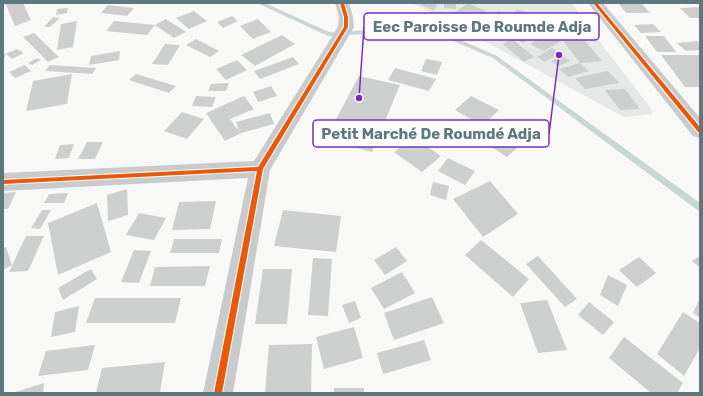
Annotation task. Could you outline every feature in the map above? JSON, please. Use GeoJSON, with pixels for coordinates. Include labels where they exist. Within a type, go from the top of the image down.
{"type":"FeatureCollection","features":[{"type":"Feature","properties":{"kind":"street"},"geometry":{"type":"LineString","coordinates":[[595,3],[700,131]]}},
{"type":"Feature","properties":{"kind":"street"},"geometry":{"type":"LineString","coordinates":[[218,393],[260,169],[341,35],[347,4]]}},
{"type":"Feature","properties":{"kind":"street"},"geometry":{"type":"LineString","coordinates":[[3,182],[260,169]]}},
{"type":"Feature","properties":{"kind":"shaded area"},"geometry":{"type":"Polygon","coordinates":[[[411,3],[572,3],[605,49],[651,108],[652,114],[624,117],[438,16],[411,3]]]}},
{"type":"Feature","properties":{"kind":"building"},"geometry":{"type":"Polygon","coordinates":[[[5,3],[23,3],[31,20],[15,26],[5,3]]]}},
{"type":"Feature","properties":{"kind":"building"},"geometry":{"type":"Polygon","coordinates":[[[423,3],[438,5],[433,10],[420,5],[423,3]]]}},
{"type":"Feature","properties":{"kind":"building"},"geometry":{"type":"Polygon","coordinates":[[[444,3],[456,3],[456,9],[444,8],[444,3]]]}},
{"type":"Feature","properties":{"kind":"building"},"geometry":{"type":"Polygon","coordinates":[[[468,3],[486,11],[472,21],[454,13],[468,3]]]}},
{"type":"Feature","properties":{"kind":"building"},"geometry":{"type":"Polygon","coordinates":[[[619,4],[642,4],[650,13],[626,13],[619,4]]]}},
{"type":"Feature","properties":{"kind":"building"},"geometry":{"type":"Polygon","coordinates":[[[108,5],[134,8],[127,16],[101,13],[108,5]]]}},
{"type":"Feature","properties":{"kind":"building"},"geometry":{"type":"Polygon","coordinates":[[[700,7],[700,18],[690,18],[680,8],[700,7]]]}},
{"type":"Feature","properties":{"kind":"building"},"geometry":{"type":"Polygon","coordinates":[[[68,8],[67,13],[56,15],[57,9],[68,8]]]}},
{"type":"Feature","properties":{"kind":"building"},"geometry":{"type":"Polygon","coordinates":[[[517,9],[537,15],[529,25],[515,33],[487,19],[499,11],[510,17],[517,9]]]}},
{"type":"Feature","properties":{"kind":"building"},"geometry":{"type":"Polygon","coordinates":[[[194,11],[207,21],[189,29],[176,18],[194,11]]]}},
{"type":"Feature","properties":{"kind":"building"},"geometry":{"type":"Polygon","coordinates":[[[565,13],[575,23],[555,26],[545,16],[565,13]]]}},
{"type":"Feature","properties":{"kind":"building"},"geometry":{"type":"Polygon","coordinates":[[[232,16],[238,21],[223,28],[217,22],[232,16]]]}},
{"type":"Feature","properties":{"kind":"building"},"geometry":{"type":"Polygon","coordinates":[[[53,17],[60,18],[50,27],[44,27],[53,17]]]}},
{"type":"Feature","properties":{"kind":"building"},"geometry":{"type":"Polygon","coordinates":[[[166,19],[186,32],[174,38],[155,25],[166,19]]]}},
{"type":"Feature","properties":{"kind":"building"},"geometry":{"type":"Polygon","coordinates":[[[258,19],[271,32],[253,39],[240,26],[258,19]]]}},
{"type":"Feature","properties":{"kind":"building"},"geometry":{"type":"Polygon","coordinates":[[[77,21],[73,47],[57,50],[61,24],[77,21]]]}},
{"type":"Feature","properties":{"kind":"building"},"geometry":{"type":"Polygon","coordinates":[[[114,21],[155,25],[147,35],[106,31],[114,21]]]}},
{"type":"Feature","properties":{"kind":"building"},"geometry":{"type":"Polygon","coordinates":[[[653,24],[661,32],[641,33],[634,25],[653,24]]]}},
{"type":"Feature","properties":{"kind":"building"},"geometry":{"type":"Polygon","coordinates":[[[530,27],[540,32],[523,43],[514,38],[530,27]]]}},
{"type":"Feature","properties":{"kind":"building"},"geometry":{"type":"Polygon","coordinates":[[[494,28],[508,37],[500,41],[486,31],[494,28]]]}},
{"type":"Feature","properties":{"kind":"building"},"geometry":{"type":"Polygon","coordinates":[[[575,29],[602,61],[580,63],[555,30],[575,29]]]}},
{"type":"Feature","properties":{"kind":"building"},"geometry":{"type":"Polygon","coordinates":[[[34,33],[59,57],[48,62],[23,37],[34,33]]]}},
{"type":"Feature","properties":{"kind":"building"},"geometry":{"type":"Polygon","coordinates":[[[547,33],[561,41],[544,51],[530,44],[547,33]]]}},
{"type":"Feature","properties":{"kind":"building"},"geometry":{"type":"Polygon","coordinates":[[[282,35],[295,44],[255,66],[241,55],[282,35]]]}},
{"type":"Feature","properties":{"kind":"building"},"geometry":{"type":"Polygon","coordinates":[[[645,36],[664,36],[676,52],[657,52],[645,36]]]}},
{"type":"Feature","properties":{"kind":"building"},"geometry":{"type":"Polygon","coordinates":[[[196,39],[219,51],[210,57],[186,45],[196,39]]]}},
{"type":"Feature","properties":{"kind":"building"},"geometry":{"type":"Polygon","coordinates":[[[512,39],[534,57],[524,62],[503,44],[512,39]]]}},
{"type":"Feature","properties":{"kind":"building"},"geometry":{"type":"Polygon","coordinates":[[[698,41],[700,50],[686,51],[677,43],[698,41]]]}},
{"type":"Feature","properties":{"kind":"building"},"geometry":{"type":"Polygon","coordinates":[[[165,44],[180,45],[168,65],[152,64],[165,44]]]}},
{"type":"Feature","properties":{"kind":"building"},"geometry":{"type":"Polygon","coordinates":[[[552,48],[560,53],[545,62],[537,57],[552,48]]]}},
{"type":"Feature","properties":{"kind":"building"},"geometry":{"type":"Polygon","coordinates":[[[17,49],[24,53],[12,59],[6,54],[3,60],[3,55],[17,49]]]}},
{"type":"Feature","properties":{"kind":"building"},"geometry":{"type":"Polygon","coordinates":[[[120,51],[119,60],[89,65],[91,56],[120,51]]]}},
{"type":"Feature","properties":{"kind":"building"},"geometry":{"type":"Polygon","coordinates":[[[661,55],[699,55],[700,87],[685,87],[661,55]]]}},
{"type":"Feature","properties":{"kind":"building"},"geometry":{"type":"Polygon","coordinates":[[[563,56],[570,61],[558,66],[551,61],[563,56]]]}},
{"type":"Feature","properties":{"kind":"building"},"geometry":{"type":"Polygon","coordinates":[[[293,57],[299,64],[260,79],[254,71],[293,57]]]}},
{"type":"Feature","properties":{"kind":"building"},"geometry":{"type":"Polygon","coordinates":[[[37,58],[41,60],[32,65],[28,63],[37,58]]]}},
{"type":"Feature","properties":{"kind":"building"},"geometry":{"type":"Polygon","coordinates":[[[426,59],[442,62],[437,75],[421,71],[426,59]]]}},
{"type":"Feature","properties":{"kind":"building"},"geometry":{"type":"Polygon","coordinates":[[[237,60],[247,70],[226,80],[216,69],[237,60]]]}},
{"type":"Feature","properties":{"kind":"building"},"geometry":{"type":"Polygon","coordinates":[[[580,63],[589,71],[568,77],[559,69],[580,63]]]}},
{"type":"Feature","properties":{"kind":"building"},"geometry":{"type":"Polygon","coordinates":[[[25,65],[31,71],[15,78],[9,72],[25,65]]]}},
{"type":"Feature","properties":{"kind":"building"},"geometry":{"type":"Polygon","coordinates":[[[50,65],[96,68],[92,74],[45,71],[50,65]]]}},
{"type":"Feature","properties":{"kind":"building"},"geometry":{"type":"Polygon","coordinates":[[[395,68],[436,79],[429,91],[388,80],[395,68]]]}},
{"type":"Feature","properties":{"kind":"building"},"geometry":{"type":"Polygon","coordinates":[[[608,71],[619,83],[585,89],[575,78],[608,71]]]}},
{"type":"Feature","properties":{"kind":"building"},"geometry":{"type":"Polygon","coordinates":[[[72,74],[67,104],[26,111],[33,81],[72,74]]]}},
{"type":"Feature","properties":{"kind":"building"},"geometry":{"type":"Polygon","coordinates":[[[136,74],[176,86],[169,93],[129,80],[136,74]]]}},
{"type":"Feature","properties":{"kind":"building"},"geometry":{"type":"Polygon","coordinates":[[[359,76],[400,85],[372,152],[325,140],[359,76]]]}},
{"type":"Feature","properties":{"kind":"building"},"geometry":{"type":"Polygon","coordinates":[[[229,83],[226,91],[208,91],[211,84],[229,83]]]}},
{"type":"Feature","properties":{"kind":"building"},"geometry":{"type":"Polygon","coordinates":[[[271,86],[277,96],[258,102],[253,92],[271,86]]]}},
{"type":"Feature","properties":{"kind":"building"},"geometry":{"type":"Polygon","coordinates":[[[625,89],[640,109],[620,110],[605,90],[625,89]]]}},
{"type":"Feature","properties":{"kind":"building"},"geometry":{"type":"Polygon","coordinates":[[[196,96],[216,97],[212,107],[192,106],[196,96]]]}},
{"type":"Feature","properties":{"kind":"building"},"geometry":{"type":"Polygon","coordinates":[[[244,96],[254,109],[230,119],[239,131],[236,122],[270,113],[274,124],[241,133],[225,141],[206,113],[244,96]]]}},
{"type":"Feature","properties":{"kind":"building"},"geometry":{"type":"Polygon","coordinates":[[[471,96],[499,110],[483,126],[455,110],[471,96]]]}},
{"type":"Feature","properties":{"kind":"building"},"geometry":{"type":"Polygon","coordinates":[[[182,112],[204,119],[187,139],[164,131],[182,112]]]}},
{"type":"Feature","properties":{"kind":"building"},"geometry":{"type":"Polygon","coordinates":[[[433,120],[454,132],[440,146],[418,132],[433,120]]]}},
{"type":"Feature","properties":{"kind":"building"},"geometry":{"type":"Polygon","coordinates":[[[496,132],[519,146],[507,157],[484,142],[496,132]]]}},
{"type":"Feature","properties":{"kind":"building"},"geometry":{"type":"Polygon","coordinates":[[[413,137],[441,156],[422,172],[394,152],[413,137]]]}},
{"type":"Feature","properties":{"kind":"building"},"geometry":{"type":"Polygon","coordinates":[[[87,142],[103,142],[95,159],[78,159],[87,142]]]}},
{"type":"Feature","properties":{"kind":"building"},"geometry":{"type":"Polygon","coordinates":[[[74,144],[69,158],[55,159],[60,145],[74,144]]]}},
{"type":"Feature","properties":{"kind":"building"},"geometry":{"type":"Polygon","coordinates":[[[448,158],[475,171],[465,185],[438,171],[448,158]]]}},
{"type":"Feature","properties":{"kind":"building"},"geometry":{"type":"Polygon","coordinates":[[[490,181],[518,214],[483,237],[453,199],[490,181]]]}},
{"type":"Feature","properties":{"kind":"building"},"geometry":{"type":"Polygon","coordinates":[[[433,182],[449,186],[446,200],[430,195],[433,182]]]}},
{"type":"Feature","properties":{"kind":"building"},"geometry":{"type":"Polygon","coordinates":[[[127,189],[128,215],[108,221],[107,195],[127,189]]]}},
{"type":"Feature","properties":{"kind":"building"},"geometry":{"type":"Polygon","coordinates":[[[16,192],[8,209],[3,209],[3,193],[16,192]]]}},
{"type":"Feature","properties":{"kind":"building"},"geometry":{"type":"Polygon","coordinates":[[[68,193],[64,203],[44,203],[49,194],[68,193]]]}},
{"type":"Feature","properties":{"kind":"building"},"geometry":{"type":"Polygon","coordinates":[[[216,201],[210,229],[172,230],[179,202],[216,201]]]}},
{"type":"Feature","properties":{"kind":"building"},"geometry":{"type":"Polygon","coordinates":[[[97,203],[111,252],[58,275],[48,223],[97,203]]]}},
{"type":"Feature","properties":{"kind":"building"},"geometry":{"type":"Polygon","coordinates":[[[42,210],[51,210],[40,229],[31,228],[42,210]]]}},
{"type":"Feature","properties":{"kind":"building"},"geometry":{"type":"Polygon","coordinates":[[[283,210],[341,216],[336,252],[274,246],[283,210]]]}},
{"type":"Feature","properties":{"kind":"building"},"geometry":{"type":"Polygon","coordinates":[[[139,213],[166,218],[154,240],[126,235],[139,213]]]}},
{"type":"Feature","properties":{"kind":"building"},"geometry":{"type":"Polygon","coordinates":[[[26,236],[44,236],[28,271],[9,272],[26,236]]]}},
{"type":"Feature","properties":{"kind":"building"},"geometry":{"type":"Polygon","coordinates":[[[174,239],[222,239],[219,253],[170,253],[174,239]]]}},
{"type":"Feature","properties":{"kind":"building"},"geometry":{"type":"Polygon","coordinates":[[[481,240],[529,279],[513,297],[465,255],[481,240]]]}},
{"type":"Feature","properties":{"kind":"building"},"geometry":{"type":"Polygon","coordinates":[[[6,247],[12,265],[3,270],[3,248],[6,247]]]}},
{"type":"Feature","properties":{"kind":"building"},"geometry":{"type":"Polygon","coordinates":[[[396,247],[407,261],[385,275],[374,260],[396,247]]]}},
{"type":"Feature","properties":{"kind":"building"},"geometry":{"type":"Polygon","coordinates":[[[134,250],[151,251],[139,283],[121,282],[134,250]]]}},
{"type":"Feature","properties":{"kind":"building"},"geometry":{"type":"Polygon","coordinates":[[[538,256],[577,299],[565,307],[526,264],[538,256]]]}},
{"type":"Feature","properties":{"kind":"building"},"geometry":{"type":"Polygon","coordinates":[[[700,256],[700,268],[692,261],[700,256]]]}},
{"type":"Feature","properties":{"kind":"building"},"geometry":{"type":"Polygon","coordinates":[[[639,257],[656,273],[637,287],[619,270],[639,257]]]}},
{"type":"Feature","properties":{"kind":"building"},"geometry":{"type":"Polygon","coordinates":[[[313,258],[332,259],[328,316],[308,315],[313,258]]]}},
{"type":"Feature","properties":{"kind":"building"},"geometry":{"type":"Polygon","coordinates":[[[210,266],[205,286],[150,286],[155,267],[210,266]]]}},
{"type":"Feature","properties":{"kind":"building"},"geometry":{"type":"Polygon","coordinates":[[[91,269],[97,279],[63,300],[58,288],[91,269]]]}},
{"type":"Feature","properties":{"kind":"building"},"geometry":{"type":"Polygon","coordinates":[[[263,269],[292,269],[287,324],[255,324],[263,269]]]}},
{"type":"Feature","properties":{"kind":"building"},"geometry":{"type":"Polygon","coordinates":[[[402,272],[415,293],[384,309],[371,288],[402,272]]]}},
{"type":"Feature","properties":{"kind":"building"},"geometry":{"type":"Polygon","coordinates":[[[608,275],[627,285],[618,306],[600,295],[608,275]]]}},
{"type":"Feature","properties":{"kind":"building"},"geometry":{"type":"Polygon","coordinates":[[[432,297],[444,323],[394,340],[384,313],[432,297]]]}},
{"type":"Feature","properties":{"kind":"building"},"geometry":{"type":"Polygon","coordinates":[[[95,298],[181,298],[175,323],[86,323],[95,298]]]}},
{"type":"Feature","properties":{"kind":"building"},"geometry":{"type":"Polygon","coordinates":[[[700,298],[700,318],[693,313],[700,298]]]}},
{"type":"Feature","properties":{"kind":"building"},"geometry":{"type":"Polygon","coordinates":[[[547,300],[567,350],[538,353],[520,303],[547,300]]]}},
{"type":"Feature","properties":{"kind":"building"},"geometry":{"type":"Polygon","coordinates":[[[355,301],[361,318],[349,323],[342,305],[355,301]]]}},
{"type":"Feature","properties":{"kind":"building"},"geometry":{"type":"Polygon","coordinates":[[[589,302],[614,322],[603,335],[578,315],[589,302]]]}},
{"type":"Feature","properties":{"kind":"building"},"geometry":{"type":"Polygon","coordinates":[[[79,306],[75,332],[51,337],[55,312],[79,306]]]}},
{"type":"Feature","properties":{"kind":"building"},"geometry":{"type":"Polygon","coordinates":[[[683,312],[700,323],[700,348],[684,376],[657,354],[683,312]]]}},
{"type":"Feature","properties":{"kind":"building"},"geometry":{"type":"Polygon","coordinates":[[[354,327],[363,358],[324,369],[316,337],[354,327]]]}},
{"type":"Feature","properties":{"kind":"building"},"geometry":{"type":"Polygon","coordinates":[[[624,337],[683,383],[677,393],[651,393],[609,358],[624,337]]]}},
{"type":"Feature","properties":{"kind":"building"},"geometry":{"type":"Polygon","coordinates":[[[424,340],[431,360],[383,374],[377,353],[424,340]]]}},
{"type":"Feature","properties":{"kind":"building"},"geometry":{"type":"Polygon","coordinates":[[[312,344],[311,393],[265,393],[269,345],[312,344]]]}},
{"type":"Feature","properties":{"kind":"building"},"geometry":{"type":"Polygon","coordinates":[[[95,345],[88,370],[38,376],[46,351],[95,345]]]}},
{"type":"Feature","properties":{"kind":"building"},"geometry":{"type":"Polygon","coordinates":[[[165,362],[160,393],[96,393],[102,368],[165,362]]]}},
{"type":"Feature","properties":{"kind":"building"},"geometry":{"type":"Polygon","coordinates":[[[44,383],[43,393],[12,393],[44,383]]]}},
{"type":"Feature","properties":{"kind":"building"},"geometry":{"type":"Polygon","coordinates":[[[334,388],[364,388],[364,393],[334,393],[334,388]]]}},
{"type":"Feature","properties":{"kind":"waterway"},"geometry":{"type":"LineString","coordinates":[[260,3],[328,34],[431,29],[495,57],[700,208]]}},
{"type":"Feature","properties":{"kind":"cycle path"},"geometry":{"type":"LineString","coordinates":[[218,393],[260,169],[346,27],[346,17],[342,3]]}},
{"type":"Feature","properties":{"kind":"cycle path"},"geometry":{"type":"LineString","coordinates":[[595,3],[700,131]]}},
{"type":"Feature","properties":{"kind":"cycle path"},"geometry":{"type":"LineString","coordinates":[[3,182],[260,169]]}},
{"type":"Feature","properties":{"kind":"place","name":"Petit Marché De Roumdé Adja"},"geometry":{"type":"Point","coordinates":[559,55]}},
{"type":"Feature","properties":{"kind":"place","name":"Eec Paroisse De Roumde Adja"},"geometry":{"type":"Point","coordinates":[359,98]}}]}
